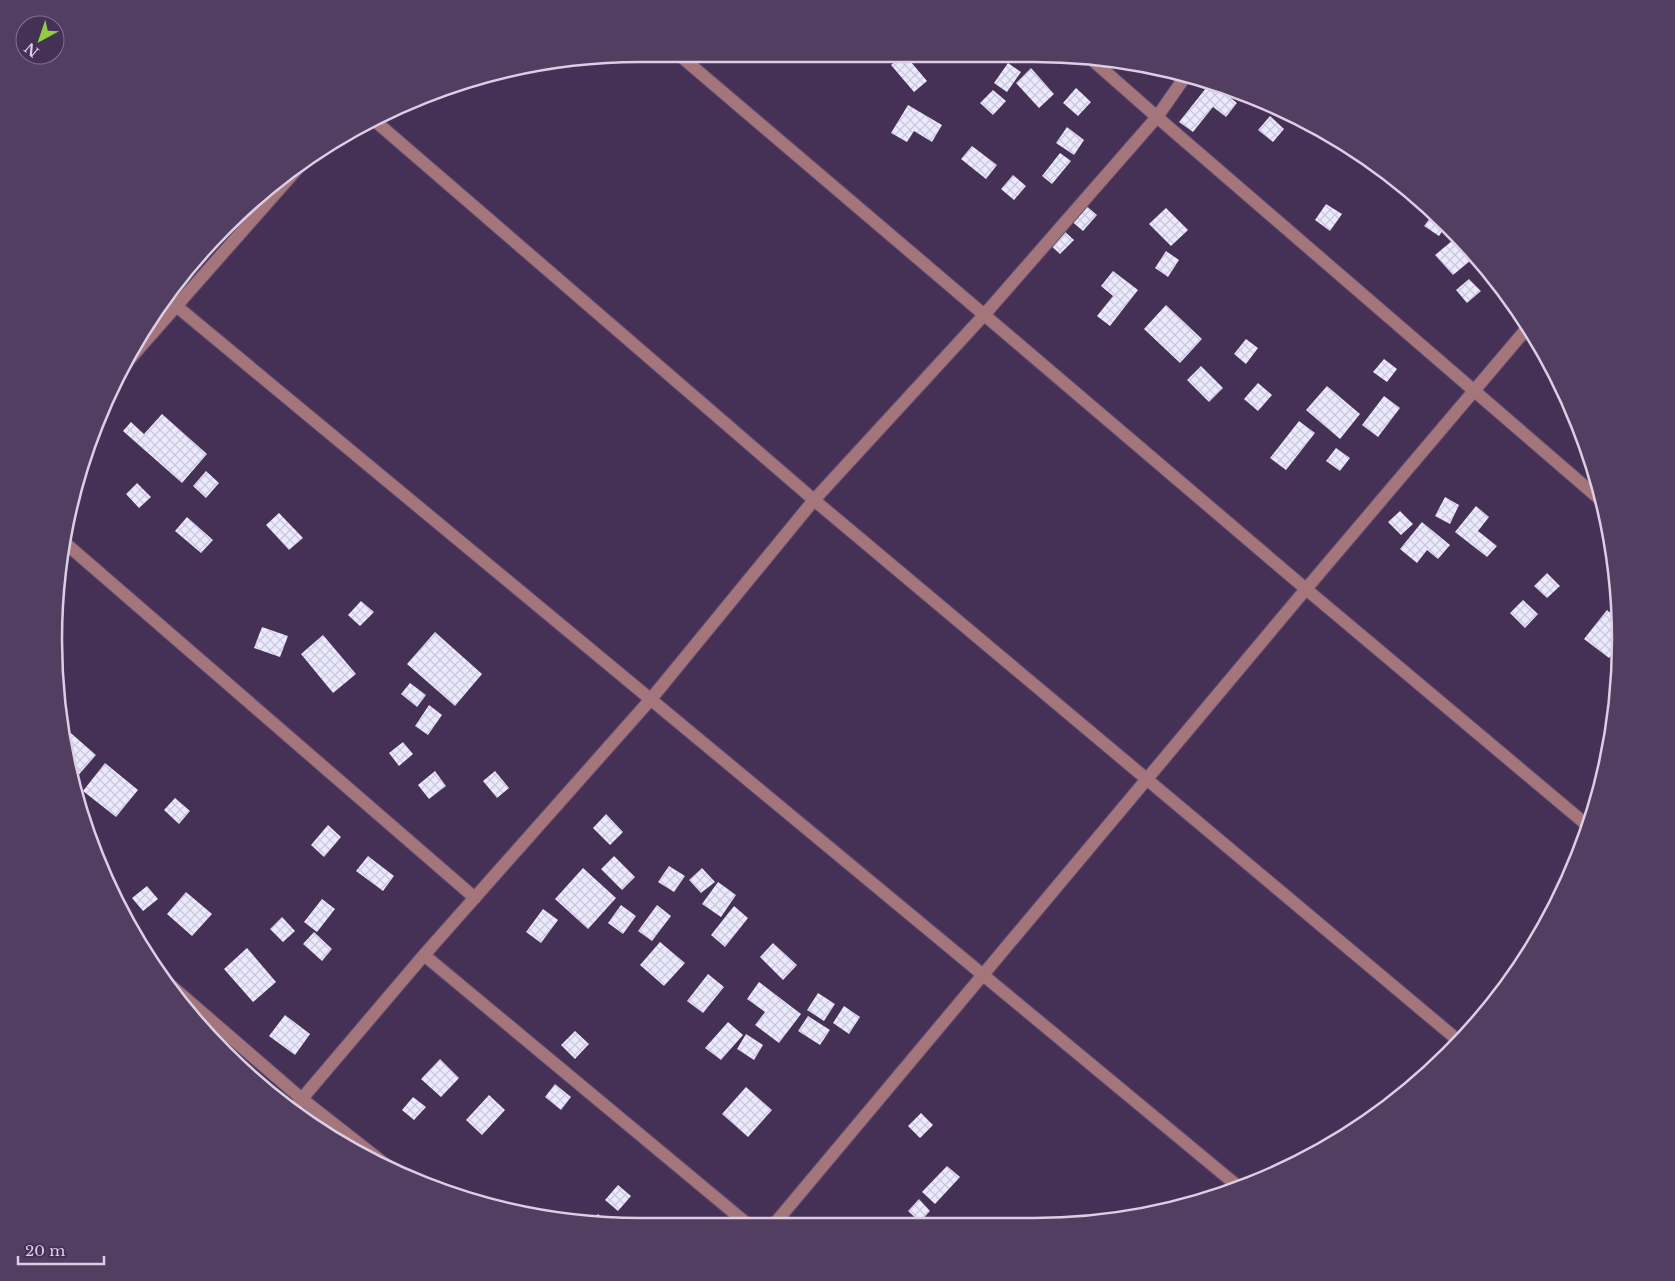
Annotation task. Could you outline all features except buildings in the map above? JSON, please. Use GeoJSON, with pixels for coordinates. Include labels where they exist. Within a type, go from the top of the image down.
{"type":"FeatureCollection","features":[{"type":"Feature","properties":{"kind":"street"},"geometry":{"type":"LineString","coordinates":[[687,62],[1306,589],[1583,822]]}},
{"type":"Feature","properties":{"kind":"street"},"geometry":{"type":"LineString","coordinates":[[1099,66],[1594,494]]}},
{"type":"Feature","properties":{"kind":"street"},"geometry":{"type":"LineString","coordinates":[[298,1103],[424,955],[651,699],[814,500],[984,315],[1157,117],[1182,82]]}},
{"type":"Feature","properties":{"kind":"street"},"geometry":{"type":"LineString","coordinates":[[380,125],[814,500],[1454,1037]]}},
{"type":"Feature","properties":{"kind":"street"},"geometry":{"type":"LineString","coordinates":[[275,194],[172,303],[1234,1183]]}},
{"type":"Feature","properties":{"kind":"street"},"geometry":{"type":"LineString","coordinates":[[779,1218],[982,974],[1523,333]]}},
{"type":"Feature","properties":{"kind":"street"},"geometry":{"type":"LineString","coordinates":[[70,547],[475,898]]}},
{"type":"Feature","properties":{"kind":"street"},"geometry":{"type":"LineString","coordinates":[[424,955],[740,1218]]}},
{"type":"Feature","properties":{"kind":"street"},"geometry":{"type":"LineString","coordinates":[[193,1005],[298,1103],[354,1143]]}}]}
